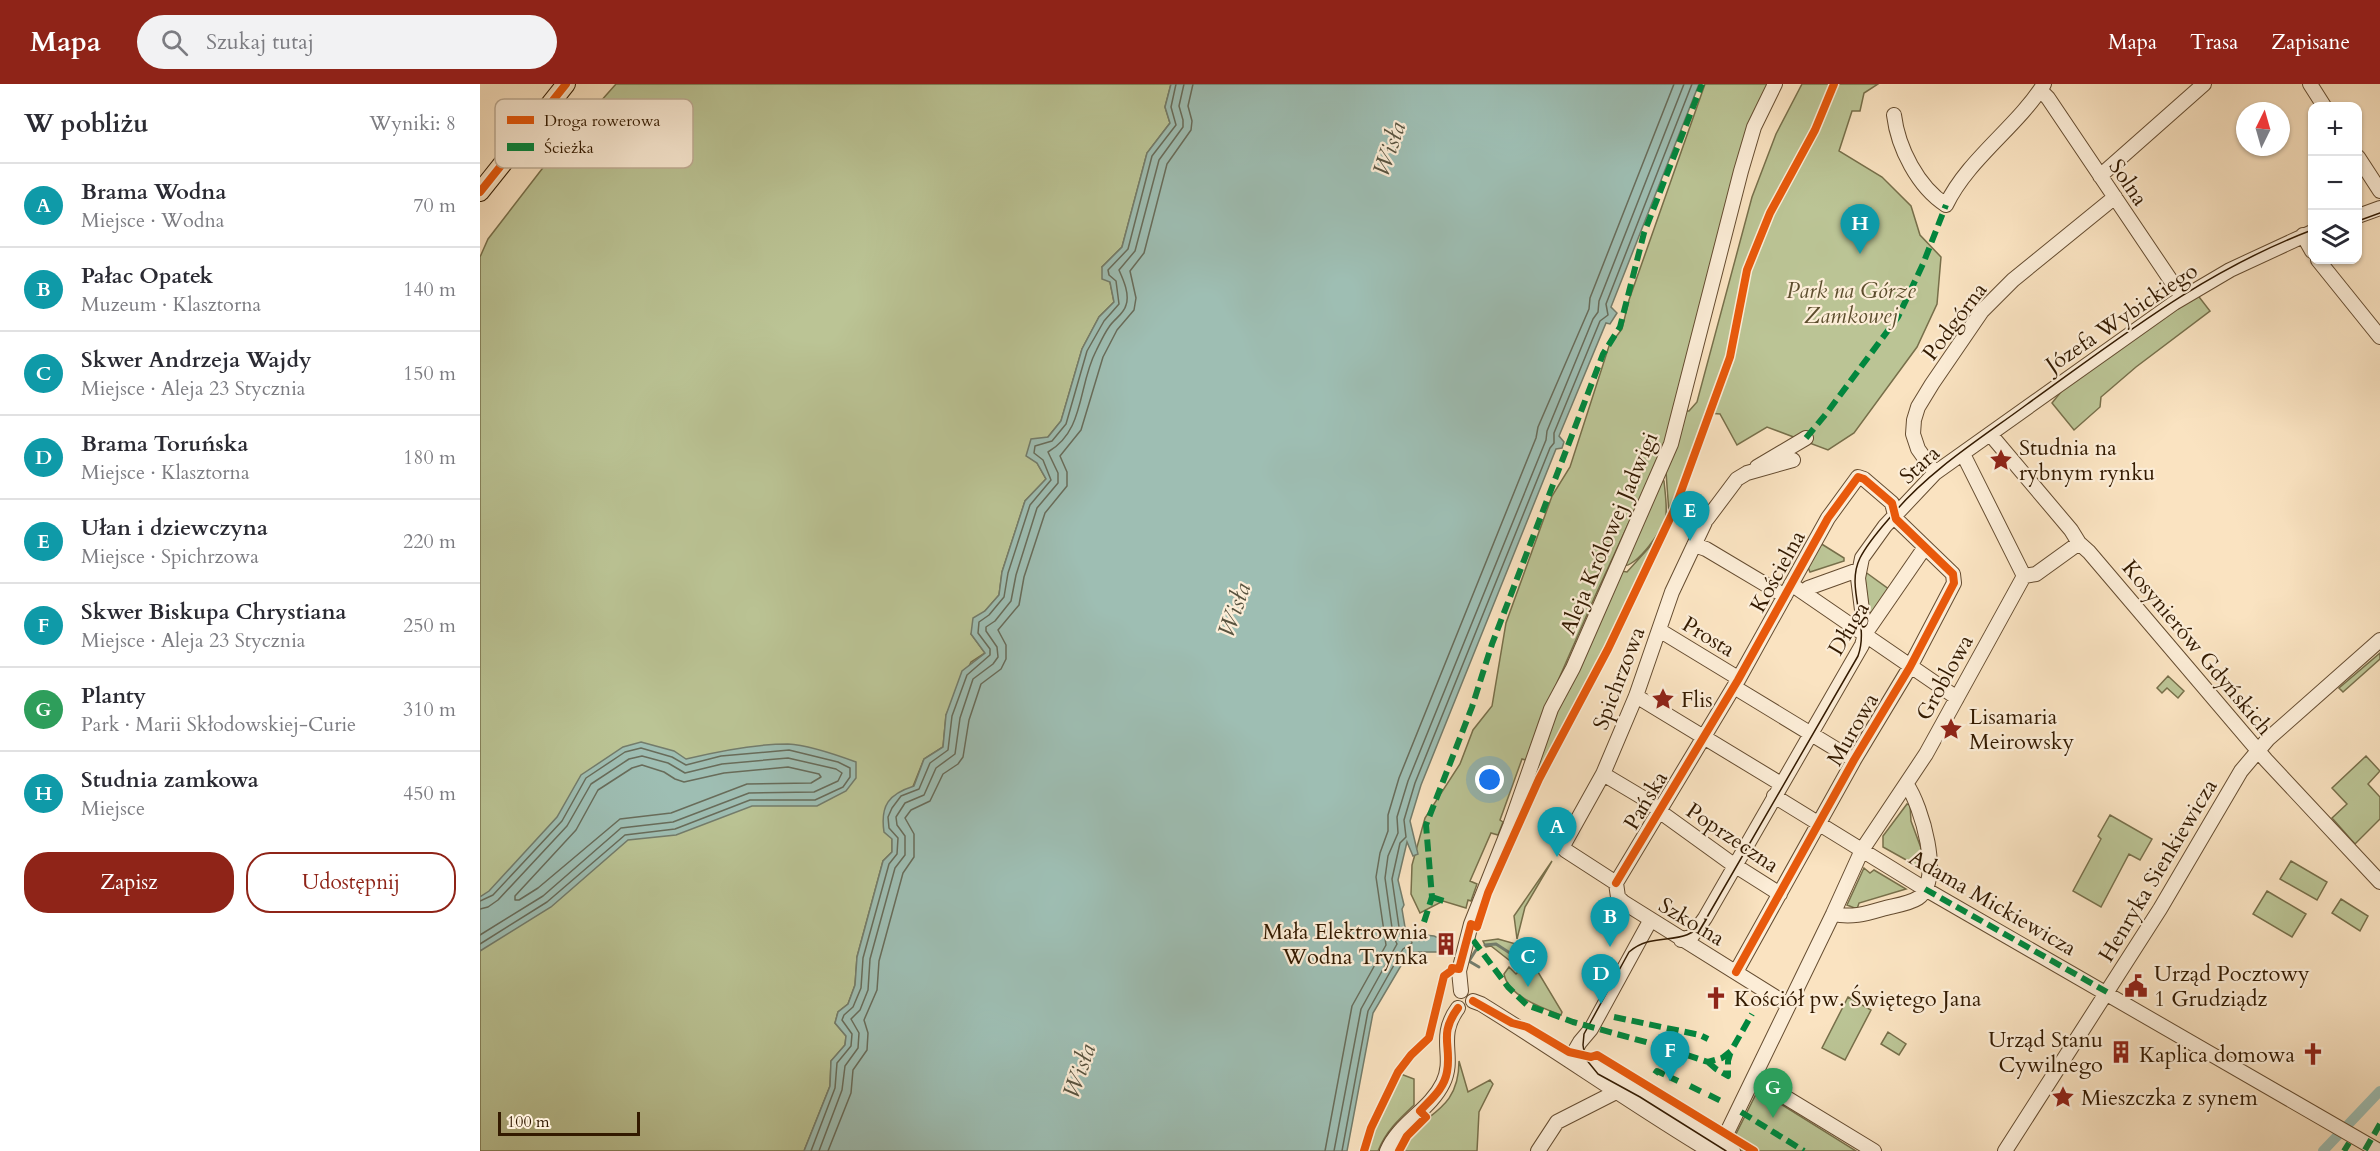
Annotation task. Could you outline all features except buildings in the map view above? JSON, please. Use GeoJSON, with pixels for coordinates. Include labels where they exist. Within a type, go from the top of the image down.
{"type":"FeatureCollection","features":[{"type":"Feature","properties":{"kind":"main road"},"geometry":{"type":"LineString","coordinates":[[554,99],[566,84]]}},
{"type":"Feature","properties":{"kind":"main road"},"geometry":{"type":"LineString","coordinates":[[480,192],[499,168]]}},
{"type":"Feature","properties":{"kind":"street","name":"Aleja Królowej Jadwigi"},"geometry":{"type":"LineString","coordinates":[[1461,991],[1459,971],[1461,960],[1478,903],[1510,826],[1551,709],[1573,668],[1671,444],[1741,171],[1754,127],[1775,84]]}},
{"type":"Feature","properties":{"kind":"street"},"geometry":{"type":"LineString","coordinates":[[2100,176],[2204,84]]}},
{"type":"Feature","properties":{"kind":"street"},"geometry":{"type":"LineString","coordinates":[[2310,84],[2321,102]]}},
{"type":"Feature","properties":{"kind":"street"},"geometry":{"type":"LineString","coordinates":[[1894,115],[1901,144],[1917,173],[1933,197],[1946,205],[1961,179],[2033,102],[2042,87]]}},
{"type":"Feature","properties":{"kind":"street","name":"Solna"},"geometry":{"type":"LineString","coordinates":[[2042,87],[2182,297]]}},
{"type":"Feature","properties":{"kind":"street"},"geometry":{"type":"LineString","coordinates":[[2362,163],[2380,191]]}},
{"type":"Feature","properties":{"kind":"street","name":"Podgórna"},"geometry":{"type":"LineString","coordinates":[[1935,473],[1918,449],[1913,434],[1918,407],[1932,384],[1982,311],[2013,280],[2115,198]]}},
{"type":"Feature","properties":{"kind":"street"},"geometry":{"type":"LineString","coordinates":[[2362,215],[2380,208]]}},
{"type":"Feature","properties":{"kind":"street","name":"Józefa Wybickiego"},"geometry":{"type":"LineString","coordinates":[[1963,454],[2182,297],[2222,274],[2308,233]]}},
{"type":"Feature","properties":{"kind":"street"},"geometry":{"type":"LineString","coordinates":[[2321,264],[2380,337]]}},
{"type":"Feature","properties":{"kind":"street","name":"Kosynierów Gdyńskich"},"geometry":{"type":"LineString","coordinates":[[1990,434],[2071,530],[2079,543],[2258,750],[2380,882]]}},
{"type":"Feature","properties":{"kind":"street"},"geometry":{"type":"LineString","coordinates":[[1748,473],[1769,458],[1806,438]]}},
{"type":"Feature","properties":{"kind":"street"},"geometry":{"type":"LineString","coordinates":[[1963,454],[2024,576],[2036,574],[2079,543]]}},
{"type":"Feature","properties":{"kind":"street","name":"Stara"},"geometry":{"type":"LineString","coordinates":[[1858,570],[1866,552],[1895,515],[1935,473],[1963,454]]}},
{"type":"Feature","properties":{"kind":"street","name":"Spichrzowa"},"geometry":{"type":"LineString","coordinates":[[1616,883],[1565,850],[1566,837],[1603,774],[1636,696],[1672,592],[1706,520],[1728,489],[1748,473],[1793,460]]}},
{"type":"Feature","properties":{"kind":"street","name":"Murowa"},"geometry":{"type":"LineString","coordinates":[[1736,972],[1854,760],[1910,667],[1954,583],[1953,574],[1895,515],[1892,503],[1864,478],[1858,477]]}},
{"type":"Feature","properties":{"kind":"street","name":"Kościelna"},"geometry":{"type":"LineString","coordinates":[[1705,736],[1828,518],[1858,477]]}},
{"type":"Feature","properties":{"kind":"street"},"geometry":{"type":"LineString","coordinates":[[1694,545],[1788,590],[1805,593],[1957,698]]}},
{"type":"Feature","properties":{"kind":"street","name":"Długa"},"geometry":{"type":"LineString","coordinates":[[1681,940],[1692,936],[1696,931],[1862,645],[1865,634],[1925,547]]}},
{"type":"Feature","properties":{"kind":"street"},"geometry":{"type":"LineString","coordinates":[[1805,593],[1808,588],[1858,570],[1865,634]]}},
{"type":"Feature","properties":{"kind":"street","name":"Groblowa"},"geometry":{"type":"LineString","coordinates":[[1721,1149],[1862,850],[1906,785],[2024,576]]}},
{"type":"Feature","properties":{"kind":"street","name":"Prosta"},"geometry":{"type":"LineString","coordinates":[[1659,630],[1810,733],[1854,760]]}},
{"type":"Feature","properties":{"kind":"street","name":"Henryka Sienkiewicza"},"geometry":{"type":"LineString","coordinates":[[2005,1151],[2160,909],[2241,771],[2258,750],[2380,640]]}},
{"type":"Feature","properties":{"kind":"street","name":"Adama Mickiewicza"},"geometry":{"type":"LineString","coordinates":[[1636,696],[1705,736],[1819,824],[1925,889],[2107,992],[2347,1135],[2379,1151]]}},
{"type":"Feature","properties":{"kind":"street","name":"Pańska"},"geometry":{"type":"LineString","coordinates":[[1616,883],[1705,736]]}},
{"type":"Feature","properties":{"kind":"street","name":"Poprzeczna"},"geometry":{"type":"LineString","coordinates":[[1603,774],[1650,802],[1659,811],[1734,865],[1780,894]]}},
{"type":"Feature","properties":{"kind":"street"},"geometry":{"type":"LineString","coordinates":[[1833,914],[1853,917],[1918,898],[1925,889],[1929,878],[1928,843],[1914,796],[1906,785]]}},
{"type":"Feature","properties":{"kind":"street","name":"Szkolna"},"geometry":{"type":"LineString","coordinates":[[1616,883],[1618,897],[1623,903],[1788,1005]]}},
{"type":"Feature","properties":{"kind":"street"},"geometry":{"type":"LineString","coordinates":[[1570,1059],[1597,1019],[1650,921]]}},
{"type":"Feature","properties":{"kind":"street"},"geometry":{"type":"LineString","coordinates":[[1458,1008],[1454,1003],[1454,996],[1461,991],[1470,993],[1473,1001],[1570,1059],[1616,1092],[1721,1149]]}},
{"type":"Feature","properties":{"kind":"street"},"geometry":{"type":"LineString","coordinates":[[1458,1008],[1468,1008],[1473,1001]]}},
{"type":"Feature","properties":{"kind":"street"},"geometry":{"type":"LineString","coordinates":[[1387,1151],[1398,1132],[1435,1096],[1444,1083],[1447,1073],[1447,1027],[1458,1008]]}},
{"type":"Feature","properties":{"kind":"street"},"geometry":{"type":"LineString","coordinates":[[1570,1059],[1607,1073],[1721,1149]]}},
{"type":"Feature","properties":{"kind":"street"},"geometry":{"type":"LineString","coordinates":[[1754,1078],[1874,1151]]}},
{"type":"Feature","properties":{"kind":"street"},"geometry":{"type":"LineString","coordinates":[[1538,1151],[1557,1122],[1616,1092]]}},
{"type":"Feature","properties":{"kind":"green space"},"geometry":{"type":"Polygon","coordinates":[[[616,84],[1171,84],[1165,107],[1170,123],[1147,153],[1122,247],[1102,267],[1110,282],[1114,302],[1099,317],[1082,349],[1061,421],[1048,437],[1037,463],[1046,479],[1025,501],[1002,572],[999,595],[985,611],[971,634],[985,653],[971,662],[946,715],[943,747],[924,759],[892,839],[892,852],[883,861],[857,957],[855,985],[848,1004],[838,1012],[835,1023],[846,1036],[845,1045],[831,1061],[830,1086],[804,1151],[480,1151],[480,257],[488,239],[543,168],[693,168],[693,99],[603,99],[616,84]]]}},
{"type":"Feature","properties":{"kind":"green space"},"geometry":{"type":"Polygon","coordinates":[[[1705,84],[1768,84],[1665,444],[1550,699],[1529,761],[1522,759],[1500,820],[1503,822],[1498,835],[1491,833],[1470,881],[1477,884],[1471,901],[1468,900],[1466,908],[1443,901],[1420,913],[1411,894],[1412,865],[1425,818],[1460,764],[1473,730],[1492,706],[1506,623],[1552,496],[1570,467],[1609,346],[1622,329],[1629,300],[1705,84]]]}},
{"type":"Feature","properties":{"kind":"green space","name":"Park na Górze Zamkowej"},"geometry":{"type":"Polygon","coordinates":[[[1802,84],[1878,84],[1864,93],[1860,111],[1852,111],[1839,151],[1882,177],[1911,206],[1920,235],[1941,257],[1937,304],[1917,347],[1854,433],[1828,450],[1767,427],[1737,445],[1720,414],[1708,413],[1669,513],[1666,472],[1683,411],[1689,411],[1697,402],[1752,197],[1776,134],[1802,84]]]}},
{"type":"Feature","properties":{"kind":"green space"},"geometry":{"type":"Polygon","coordinates":[[[2196,293],[2210,311],[2136,367],[2101,397],[2100,407],[2074,430],[2052,403],[2064,388],[2196,293]]]}},
{"type":"Feature","properties":{"kind":"green space"},"geometry":{"type":"Polygon","coordinates":[[[1661,478],[1664,481],[1666,502],[1664,521],[1655,538],[1642,554],[1628,565],[1622,566],[1661,478]]]}},
{"type":"Feature","properties":{"kind":"green space"},"geometry":{"type":"Polygon","coordinates":[[[1655,541],[1621,619],[1534,783],[1517,823],[1550,719],[1621,571],[1627,572],[1655,541]]]}},
{"type":"Feature","properties":{"kind":"green space"},"geometry":{"type":"Polygon","coordinates":[[[1820,543],[1844,558],[1844,561],[1810,572],[1807,565],[1820,543]]]}},
{"type":"Feature","properties":{"kind":"green space"},"geometry":{"type":"Polygon","coordinates":[[[1864,571],[1890,590],[1870,615],[1869,612],[1864,571]]]}},
{"type":"Feature","properties":{"kind":"green space"},"geometry":{"type":"Polygon","coordinates":[[[2380,653],[2380,659],[2343,692],[2339,688],[2380,653]]]}},
{"type":"Feature","properties":{"kind":"green space"},"geometry":{"type":"Polygon","coordinates":[[[2168,676],[2184,691],[2178,698],[2167,688],[2162,693],[2157,688],[2168,676]]]}},
{"type":"Feature","properties":{"kind":"green space"},"geometry":{"type":"Polygon","coordinates":[[[2366,756],[2380,771],[2368,784],[2380,797],[2380,819],[2355,844],[2332,818],[2347,804],[2332,788],[2366,756]]]}},
{"type":"Feature","properties":{"kind":"green space"},"geometry":{"type":"Polygon","coordinates":[[[1907,804],[1910,805],[1911,821],[1921,848],[1917,866],[1883,847],[1883,836],[1907,804]]]}},
{"type":"Feature","properties":{"kind":"green space"},"geometry":{"type":"Polygon","coordinates":[[[2110,815],[2152,839],[2140,860],[2129,854],[2101,907],[2073,891],[2101,839],[2098,836],[2110,815]]]}},
{"type":"Feature","properties":{"kind":"green space"},"geometry":{"type":"Polygon","coordinates":[[[1552,861],[1525,907],[1517,939],[1514,916],[1552,861]]]}},
{"type":"Feature","properties":{"kind":"green space"},"geometry":{"type":"Polygon","coordinates":[[[2291,861],[2327,882],[2317,900],[2280,879],[2291,861]]]}},
{"type":"Feature","properties":{"kind":"green space"},"geometry":{"type":"Polygon","coordinates":[[[1864,868],[1870,873],[1874,870],[1906,889],[1859,903],[1857,909],[1847,905],[1864,868]]]}},
{"type":"Feature","properties":{"kind":"green space"},"geometry":{"type":"Polygon","coordinates":[[[2267,891],[2306,914],[2292,937],[2253,914],[2267,891]]]}},
{"type":"Feature","properties":{"kind":"green space"},"geometry":{"type":"Polygon","coordinates":[[[2341,899],[2368,916],[2360,931],[2332,913],[2341,899]]]}},
{"type":"Feature","properties":{"kind":"green space"},"geometry":{"type":"Polygon","coordinates":[[[1498,939],[1516,944],[1517,952],[1509,960],[1491,946],[1486,947],[1483,941],[1498,939]]]}},
{"type":"Feature","properties":{"kind":"green space"},"geometry":{"type":"Polygon","coordinates":[[[1509,967],[1516,974],[1519,971],[1526,977],[1534,969],[1538,972],[1562,1012],[1561,1015],[1527,1000],[1512,989],[1504,974],[1509,967]]]}},
{"type":"Feature","properties":{"kind":"green space"},"geometry":{"type":"Polygon","coordinates":[[[1848,997],[1871,1010],[1845,1060],[1822,1048],[1848,997]]]}},
{"type":"Feature","properties":{"kind":"green space"},"geometry":{"type":"Polygon","coordinates":[[[1888,1032],[1906,1044],[1899,1055],[1881,1044],[1888,1032]]]}},
{"type":"Feature","properties":{"kind":"green space"},"geometry":{"type":"Polygon","coordinates":[[[1459,1061],[1468,1092],[1490,1080],[1493,1084],[1479,1112],[1477,1151],[1401,1151],[1415,1129],[1444,1105],[1457,1080],[1459,1061]]]}},
{"type":"Feature","properties":{"kind":"green space"},"geometry":{"type":"Polygon","coordinates":[[[1398,1073],[1414,1079],[1414,1105],[1389,1131],[1378,1151],[1366,1151],[1373,1129],[1398,1073]]]}},
{"type":"Feature","properties":{"kind":"green space"},"geometry":{"type":"Polygon","coordinates":[[[1758,1090],[1856,1151],[1739,1151],[1730,1146],[1758,1090]]]}},
{"type":"Feature","properties":{"kind":"water","name":"Wisła"},"geometry":{"type":"Polygon","coordinates":[[[1171,84],[1699,84],[1611,307],[1617,313],[1610,324],[1606,323],[1559,436],[1564,442],[1562,448],[1556,449],[1421,785],[1410,821],[1418,854],[1413,856],[1407,842],[1398,880],[1404,905],[1402,909],[1406,933],[1434,936],[1443,940],[1439,952],[1409,952],[1373,1013],[1347,1151],[804,1151],[830,1086],[831,1061],[845,1045],[846,1036],[835,1023],[838,1012],[848,1004],[855,985],[857,957],[883,861],[892,852],[892,839],[884,832],[885,808],[892,797],[914,786],[924,759],[943,747],[946,715],[962,671],[985,653],[971,634],[973,618],[985,611],[999,595],[1002,572],[1025,501],[1046,479],[1037,463],[1026,456],[1031,439],[1048,437],[1061,421],[1082,349],[1099,317],[1114,302],[1110,282],[1102,279],[1102,267],[1122,247],[1147,153],[1170,123],[1165,107],[1171,84]]]}},
{"type":"Feature","properties":{"kind":"water"},"geometry":{"type":"Polygon","coordinates":[[[641,742],[674,751],[686,759],[749,747],[775,744],[796,745],[856,762],[856,778],[846,791],[817,806],[752,806],[676,835],[628,840],[551,907],[480,951],[480,897],[489,891],[557,817],[581,775],[623,747],[641,742]]]}},
{"type":"Feature","properties":{"kind":"waterway"},"geometry":{"type":"LineString","coordinates":[[1485,945],[1496,944],[1513,955]]}},
{"type":"Feature","properties":{"kind":"waterway"},"geometry":{"type":"LineString","coordinates":[[1439,950],[1458,956]]}},
{"type":"Feature","properties":{"kind":"waterway"},"geometry":{"type":"LineString","coordinates":[[1469,961],[1476,950]]}},
{"type":"Feature","properties":{"kind":"waterway"},"geometry":{"type":"LineString","coordinates":[[1467,960],[1479,967]]}},
{"type":"Feature","properties":{"kind":"waterway"},"geometry":{"type":"LineString","coordinates":[[2323,1151],[2380,1091]]}},
{"type":"Feature","properties":{"kind":"tram line"},"geometry":{"type":"LineString","coordinates":[[2362,220],[2380,213]]}},
{"type":"Feature","properties":{"kind":"tram line"},"geometry":{"type":"LineString","coordinates":[[1726,1151],[1640,1097],[1598,1074],[1585,1058],[1584,1034],[1629,952],[1639,945],[1689,934],[1706,919],[1858,656],[1861,631],[1855,581],[1860,558],[1867,546],[1907,498],[1939,469],[2095,355],[2198,286],[2272,247],[2308,232]]}},
{"type":"Feature","properties":{"kind":"marked path"},"geometry":{"type":"LineString","coordinates":[[1424,922],[1432,897],[1426,825],[1472,707],[1492,644],[1603,354],[1620,327],[1644,233],[1702,84]]}},
{"type":"Feature","properties":{"kind":"marked path"},"geometry":{"type":"LineString","coordinates":[[1806,438],[1898,317],[1923,264],[1946,205]]}},
{"type":"Feature","properties":{"kind":"marked path"},"geometry":{"type":"LineString","coordinates":[[1925,889],[2107,992]]}},
{"type":"Feature","properties":{"kind":"marked path"},"geometry":{"type":"LineString","coordinates":[[1432,897],[1444,901]]}},
{"type":"Feature","properties":{"kind":"marked path"},"geometry":{"type":"LineString","coordinates":[[1473,940],[1508,987],[1527,1005],[1573,1022],[1708,1062],[1722,1058],[1731,1051],[1752,1014]]}},
{"type":"Feature","properties":{"kind":"marked path"},"geometry":{"type":"LineString","coordinates":[[1614,1017],[1700,1035],[1708,1039]]}},
{"type":"Feature","properties":{"kind":"marked path"},"geometry":{"type":"LineString","coordinates":[[1708,1062],[1728,1076],[1731,1051]]}},
{"type":"Feature","properties":{"kind":"marked path"},"geometry":{"type":"LineString","coordinates":[[1655,1074],[1657,1071],[1678,1081]]}},
{"type":"Feature","properties":{"kind":"marked path"},"geometry":{"type":"LineString","coordinates":[[1690,1086],[1706,1094]]}},
{"type":"Feature","properties":{"kind":"marked path"},"geometry":{"type":"LineString","coordinates":[[1709,1095],[1723,1102]]}},
{"type":"Feature","properties":{"kind":"marked path"},"geometry":{"type":"LineString","coordinates":[[1741,1112],[1804,1151]]}},
{"type":"Feature","properties":{"kind":"marked path"},"geometry":{"type":"LineString","coordinates":[[2365,1150],[2380,1124]]}},
{"type":"Feature","properties":{"kind":"marked path"},"geometry":{"type":"LineString","coordinates":[[2344,1151],[2349,1143]]}},
{"type":"Feature","properties":{"kind":"cycle path"},"geometry":{"type":"LineString","coordinates":[[554,99],[566,84]]}},
{"type":"Feature","properties":{"kind":"cycle path"},"geometry":{"type":"LineString","coordinates":[[1452,968],[1459,969],[1471,924],[1477,927],[1488,893],[1539,779],[1608,649],[1675,508],[1730,357],[1747,270],[1770,213],[1815,130],[1834,84]]}},
{"type":"Feature","properties":{"kind":"cycle path"},"geometry":{"type":"LineString","coordinates":[[480,192],[499,168]]}},
{"type":"Feature","properties":{"kind":"cycle path"},"geometry":{"type":"LineString","coordinates":[[1616,883],[1738,680],[1828,518],[1858,477],[1864,479],[1892,503],[1896,519],[1953,574],[1954,583],[1910,667],[1854,760],[1736,972]]}},
{"type":"Feature","properties":{"kind":"cycle path"},"geometry":{"type":"LineString","coordinates":[[1364,1151],[1371,1128],[1398,1072],[1411,1055],[1429,1038],[1444,976],[1451,971]]}},
{"type":"Feature","properties":{"kind":"cycle path"},"geometry":{"type":"LineString","coordinates":[[1473,1001],[1512,1023],[1527,1027],[1569,1052],[1591,1057],[1597,1055],[1754,1151]]}},
{"type":"Feature","properties":{"kind":"cycle path"},"geometry":{"type":"LineString","coordinates":[[1399,1151],[1407,1136],[1426,1117],[1420,1111],[1443,1084],[1448,1063],[1447,1033],[1452,1017],[1458,1008]]}},
{"type":"Feature","properties":{"kind":"place","name":"Studnia zamkowa"},"geometry":{"type":"Point","coordinates":[1860,254]}},
{"type":"Feature","properties":{"kind":"place","name":"Studnia na rybnym rynku"},"geometry":{"type":"Point","coordinates":[2001,460]}},
{"type":"Feature","properties":{"kind":"place","name":"Ułan i dziewczyna"},"geometry":{"type":"Point","coordinates":[1690,541]}},
{"type":"Feature","properties":{"kind":"place","name":"Flis"},"geometry":{"type":"Point","coordinates":[1663,699]}},
{"type":"Feature","properties":{"kind":"place","name":"Lisamaria Meirowsky"},"geometry":{"type":"Point","coordinates":[1951,729]}},
{"type":"Feature","properties":{"kind":"place","name":"Brama Wodna"},"geometry":{"type":"Point","coordinates":[1557,857]}},
{"type":"Feature","properties":{"kind":"place","name":"Mała Elektrownia Wodna Trynka"},"geometry":{"type":"Point","coordinates":[1446,944]}},
{"type":"Feature","properties":{"kind":"place","name":"Pałac Opatek"},"geometry":{"type":"Point","coordinates":[1610,947]}},
{"type":"Feature","properties":{"kind":"place","name":"Urząd Pocztowy 1 Grudziądz"},"geometry":{"type":"Point","coordinates":[2136,986]}},
{"type":"Feature","properties":{"kind":"place","name":"Skwer Andrzeja Wajdy"},"geometry":{"type":"Point","coordinates":[1528,987]}},
{"type":"Feature","properties":{"kind":"place","name":"Kościół pw. Świętego Jana"},"geometry":{"type":"Point","coordinates":[1716,998]}},
{"type":"Feature","properties":{"kind":"place","name":"Brama Toruńska"},"geometry":{"type":"Point","coordinates":[1601,1004]}},
{"type":"Feature","properties":{"kind":"place","name":"Urząd Stanu Cywilnego"},"geometry":{"type":"Point","coordinates":[2121,1052]}},
{"type":"Feature","properties":{"kind":"place","name":"Kaplica domowa"},"geometry":{"type":"Point","coordinates":[2313,1054]}},
{"type":"Feature","properties":{"kind":"place","name":"Skwer Biskupa Chrystiana"},"geometry":{"type":"Point","coordinates":[1670,1081]}},
{"type":"Feature","properties":{"kind":"place","name":"Mieszczka z synem"},"geometry":{"type":"Point","coordinates":[2063,1097]}},
{"type":"Feature","properties":{"kind":"place","name":"Planty"},"geometry":{"type":"Point","coordinates":[1773,1118]}}]}
